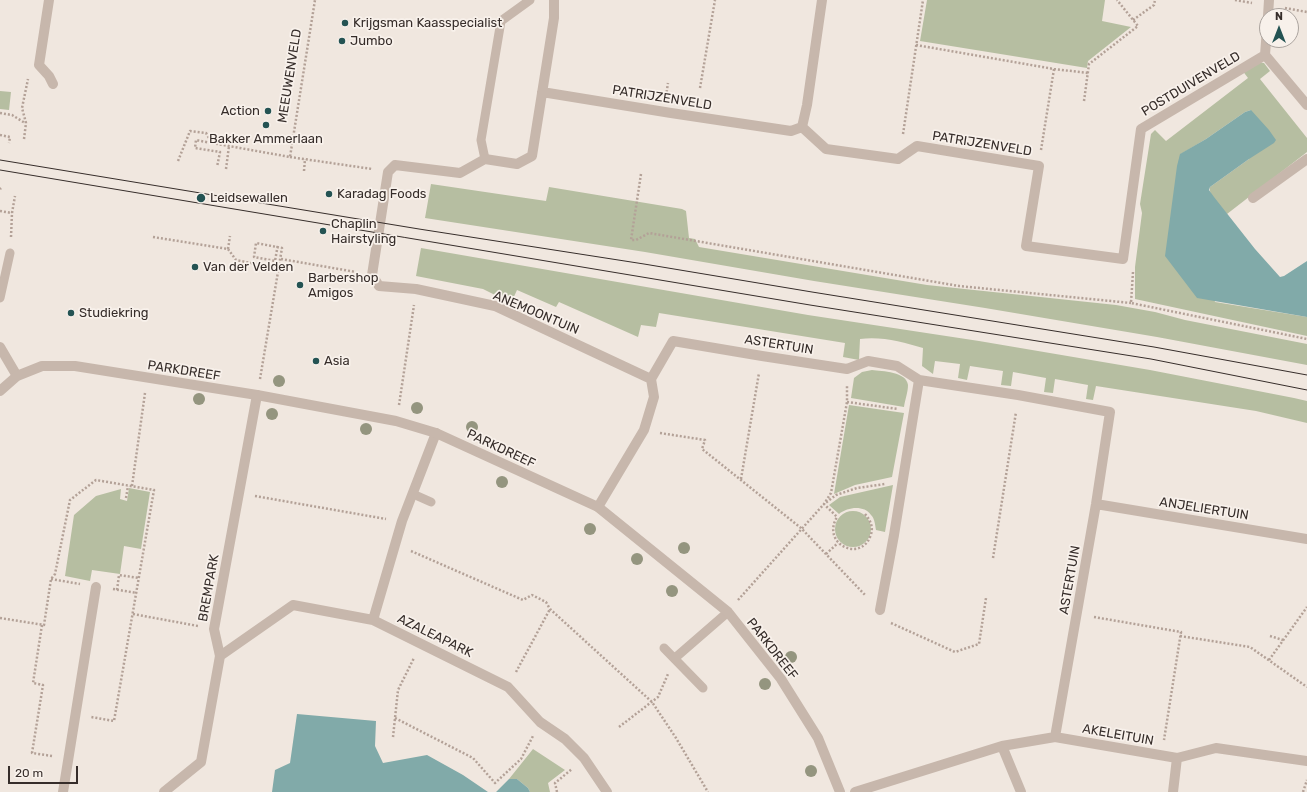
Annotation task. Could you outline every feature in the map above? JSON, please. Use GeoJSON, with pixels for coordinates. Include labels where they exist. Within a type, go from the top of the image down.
{"type":"FeatureCollection","features":[{"type":"Feature","properties":{"kind":"street"},"geometry":{"type":"LineString","coordinates":[[49,0],[39,65],[49,76],[53,84]]}},
{"type":"Feature","properties":{"kind":"street"},"geometry":{"type":"LineString","coordinates":[[372,274],[388,172],[395,165],[460,173],[485,158],[517,164],[532,156],[554,18],[554,0]]}},
{"type":"Feature","properties":{"kind":"street"},"geometry":{"type":"LineString","coordinates":[[822,0],[807,105],[802,127],[826,149],[898,159]]}},
{"type":"Feature","properties":{"kind":"street"},"geometry":{"type":"LineString","coordinates":[[1266,48],[1265,55],[1307,106]]}},
{"type":"Feature","properties":{"kind":"street","name":"POSTDUIVENVELD"},"geometry":{"type":"LineString","coordinates":[[1123,259],[1141,129],[1265,55]]}},
{"type":"Feature","properties":{"kind":"street","name":"PATRIJZENVELD"},"geometry":{"type":"LineString","coordinates":[[542,92],[791,131],[802,127]]}},
{"type":"Feature","properties":{"kind":"street","name":"PATRIJZENVELD"},"geometry":{"type":"LineString","coordinates":[[898,159],[917,146],[1039,166],[1026,246],[1123,259]]}},
{"type":"Feature","properties":{"kind":"street"},"geometry":{"type":"LineString","coordinates":[[1253,198],[1307,159]]}},
{"type":"Feature","properties":{"kind":"street","name":"ANEMOONTUIN"},"geometry":{"type":"LineString","coordinates":[[372,274],[379,286],[416,289],[495,306],[652,379]]}},
{"type":"Feature","properties":{"kind":"street","name":"ASTERTUIN"},"geometry":{"type":"LineString","coordinates":[[652,379],[673,341],[848,369],[868,361],[897,366],[919,380],[1018,395],[1110,412],[1078,614],[1055,737]]}},
{"type":"Feature","properties":{"kind":"street"},"geometry":{"type":"LineString","coordinates":[[0,347],[17,376]]}},
{"type":"Feature","properties":{"kind":"street","name":"PARKDREEF"},"geometry":{"type":"LineString","coordinates":[[0,391],[17,376],[42,366],[75,366],[257,395],[396,421],[436,433],[598,507],[728,612],[781,679],[818,738],[840,792]]}},
{"type":"Feature","properties":{"kind":"street"},"geometry":{"type":"LineString","coordinates":[[598,507],[644,430],[654,397],[652,379]]}},
{"type":"Feature","properties":{"kind":"street"},"geometry":{"type":"LineString","coordinates":[[880,610],[919,380]]}},
{"type":"Feature","properties":{"kind":"street","name":"BREMPARK"},"geometry":{"type":"LineString","coordinates":[[164,792],[201,762],[220,656],[214,629],[257,395]]}},
{"type":"Feature","properties":{"kind":"street"},"geometry":{"type":"LineString","coordinates":[[373,620],[401,525],[436,433]]}},
{"type":"Feature","properties":{"kind":"street","name":"ANJELIERTUIN"},"geometry":{"type":"LineString","coordinates":[[1096,504],[1307,539]]}},
{"type":"Feature","properties":{"kind":"street"},"geometry":{"type":"LineString","coordinates":[[63,792],[96,587]]}},
{"type":"Feature","properties":{"kind":"street","name":"AZALEAPARK"},"geometry":{"type":"LineString","coordinates":[[220,656],[293,605],[373,620],[508,687],[540,722],[565,739],[584,758],[607,792]]}},
{"type":"Feature","properties":{"kind":"street"},"geometry":{"type":"LineString","coordinates":[[855,792],[1002,746],[1055,737]]}},
{"type":"Feature","properties":{"kind":"street","name":"AKELEITUIN"},"geometry":{"type":"LineString","coordinates":[[1055,737],[1177,758]]}},
{"type":"Feature","properties":{"kind":"street"},"geometry":{"type":"LineString","coordinates":[[1002,746],[1022,792]]}},
{"type":"Feature","properties":{"kind":"street"},"geometry":{"type":"LineString","coordinates":[[1173,792],[1177,758],[1216,748],[1307,761]]}},
{"type":"Feature","properties":{"kind":"lane"},"geometry":{"type":"LineString","coordinates":[[485,158],[481,140],[501,21],[530,0]]}},
{"type":"Feature","properties":{"kind":"lane"},"geometry":{"type":"LineString","coordinates":[[0,298],[10,253]]}},
{"type":"Feature","properties":{"kind":"lane"},"geometry":{"type":"LineString","coordinates":[[413,494],[431,502]]}},
{"type":"Feature","properties":{"kind":"lane"},"geometry":{"type":"LineString","coordinates":[[674,658],[728,612]]}},
{"type":"Feature","properties":{"kind":"lane"},"geometry":{"type":"LineString","coordinates":[[664,648],[703,688]]}},
{"type":"Feature","properties":{"kind":"path","name":"MEEUWENVELD"},"geometry":{"type":"LineString","coordinates":[[290,157],[315,0]]}},
{"type":"Feature","properties":{"kind":"path"},"geometry":{"type":"LineString","coordinates":[[700,88],[715,0]]}},
{"type":"Feature","properties":{"kind":"path"},"geometry":{"type":"LineString","coordinates":[[898,159],[923,0]]}},
{"type":"Feature","properties":{"kind":"path"},"geometry":{"type":"LineString","coordinates":[[1084,100],[1089,64],[1138,26],[1117,0]]}},
{"type":"Feature","properties":{"kind":"path"},"geometry":{"type":"LineString","coordinates":[[1134,20],[1154,5],[1155,0]]}},
{"type":"Feature","properties":{"kind":"path"},"geometry":{"type":"LineString","coordinates":[[916,45],[1054,69],[1088,73]]}},
{"type":"Feature","properties":{"kind":"path"},"geometry":{"type":"LineString","coordinates":[[24,140],[26,123],[22,108],[28,77],[39,65]]}},
{"type":"Feature","properties":{"kind":"path"},"geometry":{"type":"LineString","coordinates":[[1039,166],[1054,69]]}},
{"type":"Feature","properties":{"kind":"path"},"geometry":{"type":"LineString","coordinates":[[0,113],[12,115],[26,123]]}},
{"type":"Feature","properties":{"kind":"path"},"geometry":{"type":"LineString","coordinates":[[178,161],[190,131],[206,133],[212,143]]}},
{"type":"Feature","properties":{"kind":"path"},"geometry":{"type":"LineString","coordinates":[[0,135],[10,137],[10,143]]}},
{"type":"Feature","properties":{"kind":"path"},"geometry":{"type":"LineString","coordinates":[[217,168],[220,152],[195,148],[196,140],[290,157],[388,172]]}},
{"type":"Feature","properties":{"kind":"path"},"geometry":{"type":"LineString","coordinates":[[226,169],[230,146]]}},
{"type":"Feature","properties":{"kind":"path"},"geometry":{"type":"LineString","coordinates":[[304,171],[305,159]]}},
{"type":"Feature","properties":{"kind":"path"},"geometry":{"type":"LineString","coordinates":[[641,174],[631,240],[636,240],[649,233],[959,286],[1131,303],[1307,339]]}},
{"type":"Feature","properties":{"kind":"path"},"geometry":{"type":"LineString","coordinates":[[10,253],[12,213],[15,196]]}},
{"type":"Feature","properties":{"kind":"path"},"geometry":{"type":"LineString","coordinates":[[0,211],[12,213]]}},
{"type":"Feature","properties":{"kind":"path"},"geometry":{"type":"LineString","coordinates":[[230,236],[228,249],[236,260],[279,269]]}},
{"type":"Feature","properties":{"kind":"path"},"geometry":{"type":"LineString","coordinates":[[153,237],[228,249]]}},
{"type":"Feature","properties":{"kind":"path"},"geometry":{"type":"LineString","coordinates":[[257,395],[282,248],[276,247],[269,246],[256,243],[254,257],[275,261],[277,250],[278,244]]}},
{"type":"Feature","properties":{"kind":"path"},"geometry":{"type":"LineString","coordinates":[[281,259],[372,274]]}},
{"type":"Feature","properties":{"kind":"path"},"geometry":{"type":"LineString","coordinates":[[1123,259],[1133,270],[1131,303]]}},
{"type":"Feature","properties":{"kind":"path"},"geometry":{"type":"LineString","coordinates":[[396,421],[416,289]]}},
{"type":"Feature","properties":{"kind":"path"},"geometry":{"type":"LineString","coordinates":[[742,479],[762,356]]}},
{"type":"Feature","properties":{"kind":"path"},"geometry":{"type":"LineString","coordinates":[[824,504],[831,493],[846,402],[848,369]]}},
{"type":"Feature","properties":{"kind":"path"},"geometry":{"type":"LineString","coordinates":[[132,486],[147,378]]}},
{"type":"Feature","properties":{"kind":"path"},"geometry":{"type":"LineString","coordinates":[[993,558],[1018,395]]}},
{"type":"Feature","properties":{"kind":"path"},"geometry":{"type":"LineString","coordinates":[[846,402],[914,411]]}},
{"type":"Feature","properties":{"kind":"path"},"geometry":{"type":"LineString","coordinates":[[644,430],[705,440],[702,449],[742,479],[801,528],[891,623],[955,652],[979,644],[986,598]]}},
{"type":"Feature","properties":{"kind":"path"},"geometry":{"type":"LineString","coordinates":[[728,612],[801,528],[824,504],[836,495],[857,488],[903,480]]}},
{"type":"Feature","properties":{"kind":"path"},"geometry":{"type":"LineString","coordinates":[[126,498],[128,486]]}},
{"type":"Feature","properties":{"kind":"path"},"geometry":{"type":"LineString","coordinates":[[239,493],[401,525],[416,535],[409,551],[523,600],[532,595],[546,602],[550,609],[652,702],[676,738],[708,792]]}},
{"type":"Feature","properties":{"kind":"path"},"geometry":{"type":"LineString","coordinates":[[824,504],[837,518],[834,522],[833,533],[838,543],[850,549],[864,546],[872,534],[870,520],[865,514]]}},
{"type":"Feature","properties":{"kind":"path"},"geometry":{"type":"LineString","coordinates":[[826,554],[838,543]]}},
{"type":"Feature","properties":{"kind":"path"},"geometry":{"type":"LineString","coordinates":[[117,590],[119,575],[139,578]]}},
{"type":"Feature","properties":{"kind":"path"},"geometry":{"type":"LineString","coordinates":[[1269,660],[1307,607]]}},
{"type":"Feature","properties":{"kind":"path"},"geometry":{"type":"LineString","coordinates":[[508,687],[550,609]]}},
{"type":"Feature","properties":{"kind":"path"},"geometry":{"type":"LineString","coordinates":[[133,614],[214,629]]}},
{"type":"Feature","properties":{"kind":"path"},"geometry":{"type":"LineString","coordinates":[[1078,614],[1181,632],[1161,755]]}},
{"type":"Feature","properties":{"kind":"path"},"geometry":{"type":"LineString","coordinates":[[42,624],[32,683],[43,685],[32,753],[68,759]]}},
{"type":"Feature","properties":{"kind":"path"},"geometry":{"type":"LineString","coordinates":[[1180,636],[1250,647],[1307,687]]}},
{"type":"Feature","properties":{"kind":"path"},"geometry":{"type":"LineString","coordinates":[[1270,636],[1283,640]]}},
{"type":"Feature","properties":{"kind":"path"},"geometry":{"type":"LineString","coordinates":[[393,737],[398,690],[421,644]]}},
{"type":"Feature","properties":{"kind":"path"},"geometry":{"type":"LineString","coordinates":[[619,726],[658,697],[674,658]]}},
{"type":"Feature","properties":{"kind":"path"},"geometry":{"type":"LineString","coordinates":[[395,718],[473,758],[495,783],[521,759],[540,722]]}},
{"type":"Feature","properties":{"kind":"path"},"geometry":{"type":"LineString","coordinates":[[557,792],[555,783],[584,758]]}},
{"type":"Feature","properties":{"kind":"path"},"geometry":{"type":"LineString","coordinates":[[1303,792],[1307,780]]}},
{"type":"Feature","properties":{"kind":"green space"},"geometry":{"type":"Polygon","coordinates":[[[927,0],[1105,0],[1102,21],[1131,27],[1088,61],[1087,68],[920,41],[927,0]]]}},
{"type":"Feature","properties":{"kind":"green space"},"geometry":{"type":"Polygon","coordinates":[[[1248,61],[1264,63],[1270,71],[1260,79],[1307,138],[1307,152],[1227,214],[1213,198],[1210,187],[1249,159],[1251,110],[1245,112],[1181,154],[1215,302],[1307,317],[1307,336],[1135,299],[1135,267],[1142,213],[1140,204],[1151,134],[1155,130],[1166,141],[1248,78],[1239,66],[1248,61]]]}},
{"type":"Feature","properties":{"kind":"green space"},"geometry":{"type":"Polygon","coordinates":[[[0,91],[11,92],[9,110],[0,109],[0,91]]]}},
{"type":"Feature","properties":{"kind":"green space"},"geometry":{"type":"Polygon","coordinates":[[[431,184],[546,201],[549,187],[682,209],[686,211],[689,238],[695,239],[699,247],[927,285],[1116,305],[1155,312],[1185,320],[1307,344],[1307,365],[1157,337],[985,308],[645,252],[425,218],[431,184]]]}},
{"type":"Feature","properties":{"kind":"green space"},"geometry":{"type":"Polygon","coordinates":[[[421,248],[808,315],[979,341],[1150,370],[1294,398],[1307,401],[1307,423],[1256,411],[1096,386],[1093,400],[1086,399],[1088,385],[1055,379],[1053,393],[1044,392],[1046,378],[1013,372],[1011,386],[1001,385],[1003,371],[970,366],[967,380],[958,378],[960,364],[935,361],[933,374],[922,366],[923,348],[884,339],[860,339],[859,360],[843,357],[845,343],[659,313],[656,327],[641,325],[638,337],[559,302],[556,307],[517,290],[511,303],[483,289],[416,276],[421,248]]]}},
{"type":"Feature","properties":{"kind":"green space"},"geometry":{"type":"Polygon","coordinates":[[[872,370],[893,373],[903,377],[907,381],[908,388],[904,407],[851,398],[854,378],[862,372],[872,370]]]}},
{"type":"Feature","properties":{"kind":"green space"},"geometry":{"type":"Polygon","coordinates":[[[849,405],[904,413],[892,477],[855,485],[834,494],[849,405]]]}},
{"type":"Feature","properties":{"kind":"green space"},"geometry":{"type":"Polygon","coordinates":[[[893,485],[885,532],[876,530],[873,518],[868,512],[860,508],[847,510],[839,514],[829,505],[840,497],[893,485]]]}},
{"type":"Feature","properties":{"kind":"green space"},"geometry":{"type":"Polygon","coordinates":[[[129,488],[150,492],[141,549],[124,546],[120,574],[92,570],[90,581],[65,576],[74,515],[96,496],[121,489],[120,499],[127,501],[129,488]]]}},
{"type":"Feature","properties":{"kind":"green space"},"geometry":{"type":"Polygon","coordinates":[[[856,511],[866,516],[870,522],[870,536],[866,542],[860,546],[850,547],[840,542],[836,536],[835,526],[840,516],[846,512],[856,511]]]}},
{"type":"Feature","properties":{"kind":"green space"},"geometry":{"type":"Polygon","coordinates":[[[533,749],[565,770],[548,783],[550,792],[530,792],[528,788],[517,779],[509,779],[533,749]]]}},
{"type":"Feature","properties":{"kind":"water"},"geometry":{"type":"Polygon","coordinates":[[[1251,110],[1276,140],[1274,143],[1210,187],[1209,190],[1255,249],[1280,277],[1307,261],[1307,317],[1197,298],[1165,256],[1177,166],[1180,154],[1206,139],[1245,112],[1251,110]]]}},
{"type":"Feature","properties":{"kind":"water"},"geometry":{"type":"Polygon","coordinates":[[[297,714],[376,721],[375,746],[383,763],[427,755],[463,775],[488,792],[272,792],[275,770],[290,763],[297,714]]]}},
{"type":"Feature","properties":{"kind":"water"},"geometry":{"type":"Polygon","coordinates":[[[509,779],[517,779],[528,788],[530,792],[496,792],[509,779]]]}},
{"type":"Feature","properties":{"kind":"tram line"},"geometry":{"type":"LineString","coordinates":[[0,160],[1154,347],[1307,375]]}},
{"type":"Feature","properties":{"kind":"tram line"},"geometry":{"type":"LineString","coordinates":[[0,170],[810,305],[1151,359],[1307,390]]}},
{"type":"Feature","properties":{"kind":"place","name":"Krijgsman Kaasspecialist"},"geometry":{"type":"Point","coordinates":[345,23]}},
{"type":"Feature","properties":{"kind":"place","name":"Jumbo"},"geometry":{"type":"Point","coordinates":[342,41]}},
{"type":"Feature","properties":{"kind":"place","name":"Action"},"geometry":{"type":"Point","coordinates":[268,111]}},
{"type":"Feature","properties":{"kind":"place","name":"Bakker Ammerlaan"},"geometry":{"type":"Point","coordinates":[266,125]}},
{"type":"Feature","properties":{"kind":"place","name":"Karadag Foods"},"geometry":{"type":"Point","coordinates":[329,194]}},
{"type":"Feature","properties":{"kind":"place","name":"Leidsewallen"},"geometry":{"type":"Point","coordinates":[201,198]}},
{"type":"Feature","properties":{"kind":"place","name":"Chaplin Hairstyling"},"geometry":{"type":"Point","coordinates":[323,231]}},
{"type":"Feature","properties":{"kind":"place","name":"Van der Velden"},"geometry":{"type":"Point","coordinates":[195,267]}},
{"type":"Feature","properties":{"kind":"place","name":"Barbershop Amigos"},"geometry":{"type":"Point","coordinates":[300,285]}},
{"type":"Feature","properties":{"kind":"place","name":"Studiekring"},"geometry":{"type":"Point","coordinates":[71,313]}},
{"type":"Feature","properties":{"kind":"place","name":"Asia"},"geometry":{"type":"Point","coordinates":[316,361]}}]}
